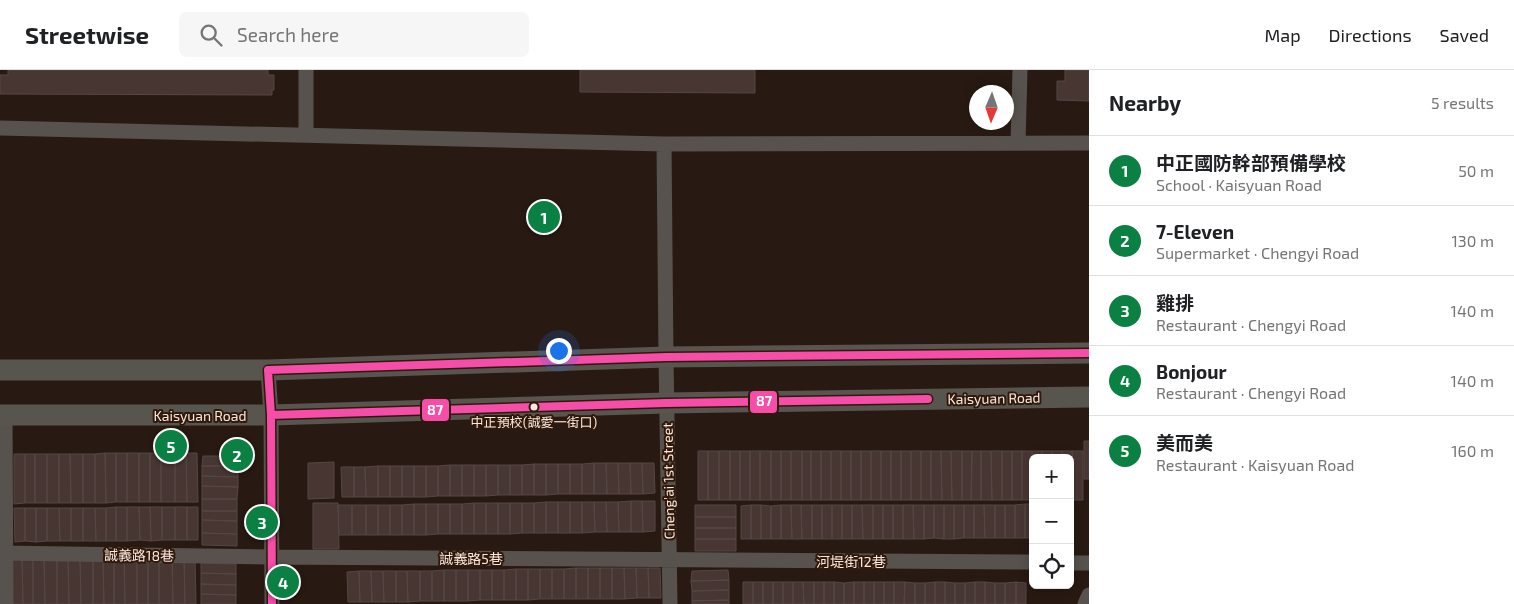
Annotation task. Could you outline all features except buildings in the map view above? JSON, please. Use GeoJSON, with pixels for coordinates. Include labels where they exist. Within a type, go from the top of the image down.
{"type":"FeatureCollection","features":[{"type":"Feature","properties":{"kind":"street"},"geometry":{"type":"LineString","coordinates":[[306,70],[306,135]]}},
{"type":"Feature","properties":{"kind":"street"},"geometry":{"type":"LineString","coordinates":[[1018,143],[1020,70]]}},
{"type":"Feature","properties":{"kind":"street"},"geometry":{"type":"LineString","coordinates":[[0,128],[664,144],[1089,143]]}},
{"type":"Feature","properties":{"kind":"street","name":"Cheng'ai 1st Street"},"geometry":{"type":"LineString","coordinates":[[664,144],[670,604]]}},
{"type":"Feature","properties":{"kind":"street"},"geometry":{"type":"LineString","coordinates":[[0,370],[268,370],[666,357],[1089,353]]}},
{"type":"Feature","properties":{"kind":"street"},"geometry":{"type":"LineString","coordinates":[[268,370],[271,415],[272,604]]}},
{"type":"Feature","properties":{"kind":"street","name":"Kaisyuan Road"},"geometry":{"type":"LineString","coordinates":[[2,415],[271,415],[666,403],[1089,397]]}},
{"type":"Feature","properties":{"kind":"street"},"geometry":{"type":"LineString","coordinates":[[2,415],[3,553],[6,604]]}},
{"type":"Feature","properties":{"kind":"street","name":"誠義路18巷"},"geometry":{"type":"LineString","coordinates":[[3,553],[272,557]]}},
{"type":"Feature","properties":{"kind":"street","name":"誠義路5巷"},"geometry":{"type":"LineString","coordinates":[[272,557],[670,560]]}},
{"type":"Feature","properties":{"kind":"street","name":"河堤街12巷"},"geometry":{"type":"LineString","coordinates":[[670,560],[1029,562]]}},
{"type":"Feature","properties":{"kind":"street"},"geometry":{"type":"LineString","coordinates":[[1074,562],[1089,563]]}},
{"type":"Feature","properties":{"kind":"street"},"geometry":{"type":"LineString","coordinates":[[1084,604],[1089,595]]}},
{"type":"Feature","properties":{"kind":"transit line","name":"87"},"geometry":{"type":"LineString","coordinates":[[272,604],[271,415],[268,370],[666,357],[1089,353]]}},
{"type":"Feature","properties":{"kind":"transit line","name":"87"},"geometry":{"type":"LineString","coordinates":[[271,415],[666,403],[928,399]]}},
{"type":"Feature","properties":{"kind":"place","name":"中正國防幹部預備學校"},"geometry":{"type":"Point","coordinates":[544,217]}},
{"type":"Feature","properties":{"kind":"place","name":"中正預校(誠愛一街口)"},"geometry":{"type":"Point","coordinates":[534,407]}},
{"type":"Feature","properties":{"kind":"place","name":"美而美"},"geometry":{"type":"Point","coordinates":[171,446]}},
{"type":"Feature","properties":{"kind":"place","name":"7-Eleven"},"geometry":{"type":"Point","coordinates":[237,455]}},
{"type":"Feature","properties":{"kind":"place","name":"雞排"},"geometry":{"type":"Point","coordinates":[262,522]}},
{"type":"Feature","properties":{"kind":"place","name":"Bonjour"},"geometry":{"type":"Point","coordinates":[283,582]}}]}
